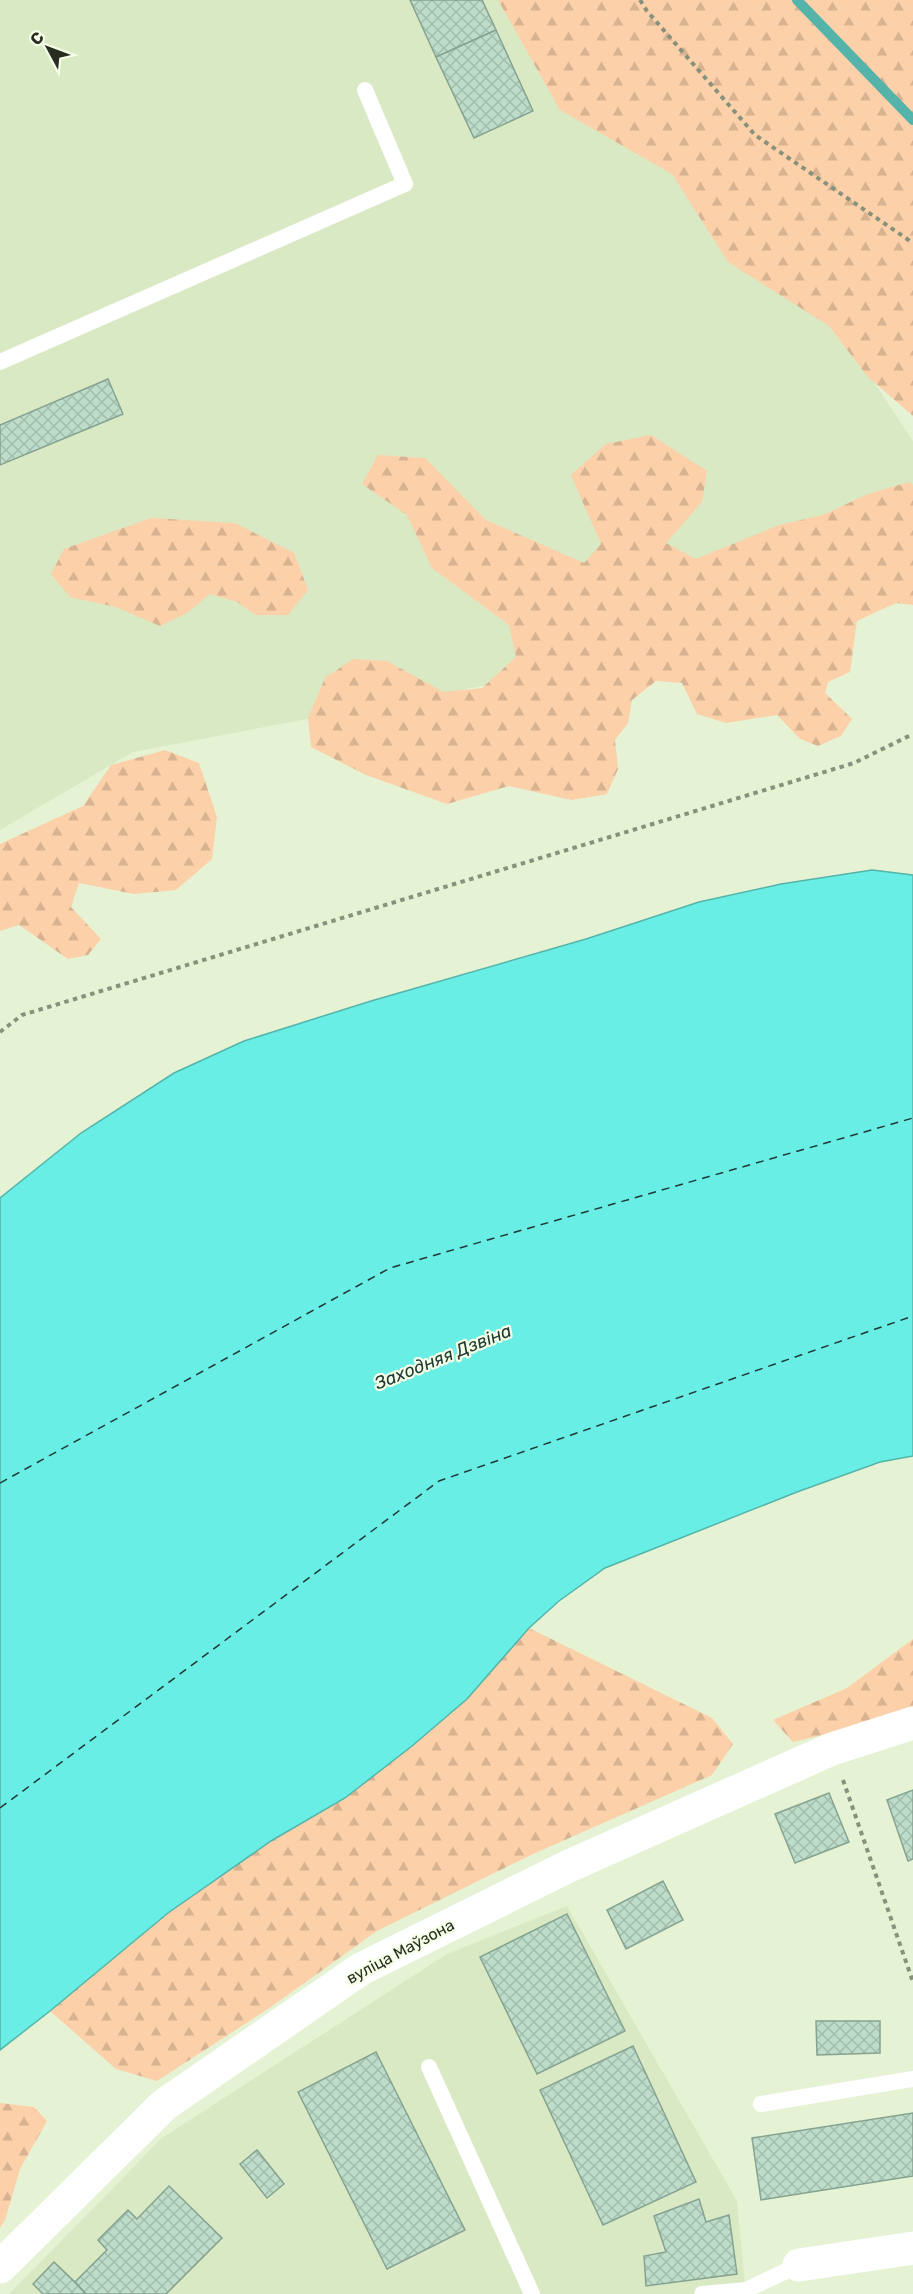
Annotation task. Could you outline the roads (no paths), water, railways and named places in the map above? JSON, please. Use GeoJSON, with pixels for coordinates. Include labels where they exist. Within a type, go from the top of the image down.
{"type":"FeatureCollection","features":[{"type":"Feature","properties":{"kind":"street","name":"вуліца Маўзона"},"geometry":{"type":"LineString","coordinates":[[0,2267],[164,2105],[361,1969],[569,1866],[831,1749],[913,1723]]}},
{"type":"Feature","properties":{"kind":"street"},"geometry":{"type":"LineString","coordinates":[[800,2265],[913,2248]]}},
{"type":"Feature","properties":{"kind":"lane"},"geometry":{"type":"LineString","coordinates":[[0,362],[405,184],[365,90]]}},
{"type":"Feature","properties":{"kind":"lane"},"geometry":{"type":"LineString","coordinates":[[429,2067],[532,2294]]}},
{"type":"Feature","properties":{"kind":"lane"},"geometry":{"type":"LineString","coordinates":[[761,2104],[913,2079]]}},
{"type":"Feature","properties":{"kind":"lane"},"geometry":{"type":"LineString","coordinates":[[702,2294],[746,2290],[800,2265]]}},
{"type":"Feature","properties":{"kind":"water","name":"Заходняя Дзвіна"},"geometry":{"type":"Polygon","coordinates":[[[872,870],[913,875],[913,1456],[880,1462],[797,1492],[605,1568],[559,1601],[529,1628],[467,1699],[412,1746],[345,1798],[271,1841],[168,1913],[0,2050],[0,1198],[81,1133],[174,1073],[244,1041],[371,1001],[586,939],[699,902],[781,884],[872,870]]]}},
{"type":"Feature","properties":{"kind":"waterway"},"geometry":{"type":"LineString","coordinates":[[797,0],[913,120]]}}]}
